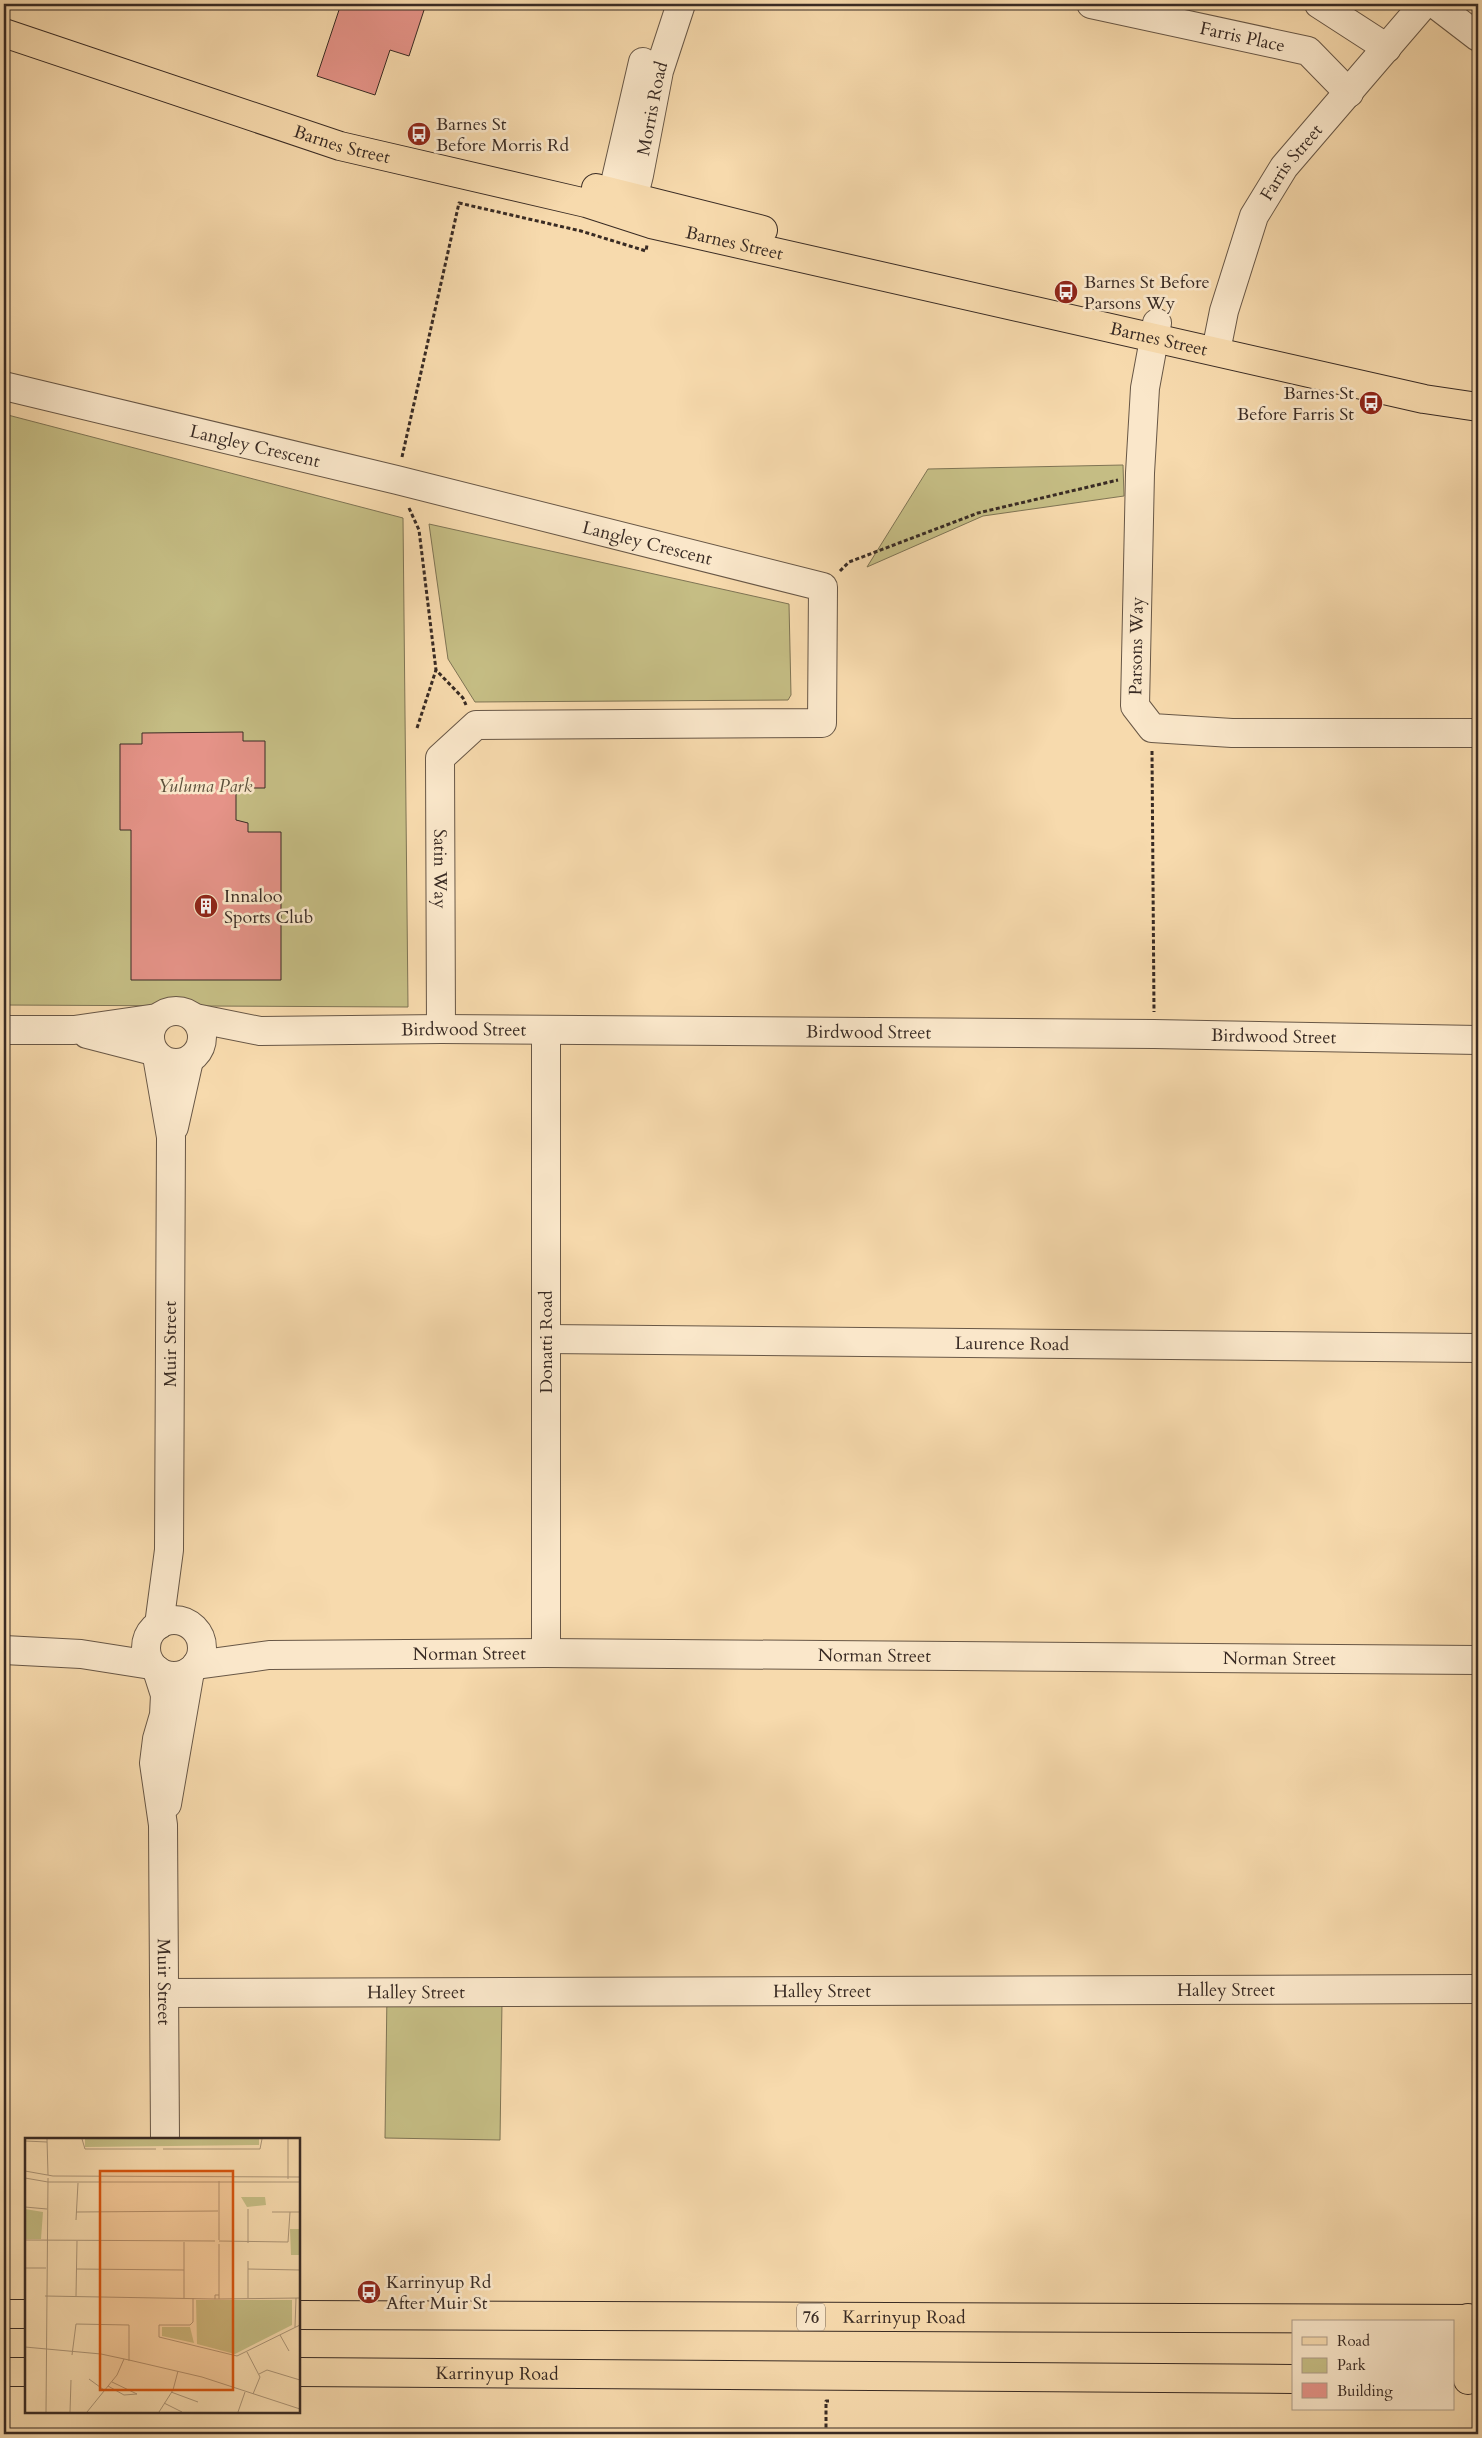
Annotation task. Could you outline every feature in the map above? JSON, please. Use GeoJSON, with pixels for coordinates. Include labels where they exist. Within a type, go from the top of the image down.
{"type":"FeatureCollection","features":[{"type":"Feature","properties":{"kind":"main road","name":"Barnes Street"},"geometry":{"type":"LineString","coordinates":[[4,18],[351,129],[621,203]]}},
{"type":"Feature","properties":{"kind":"main road","name":"Barnes Street"},"geometry":{"type":"LineString","coordinates":[[4,33],[340,146],[621,203],[656,204],[1155,331],[1430,384],[1478,390]]}},
{"type":"Feature","properties":{"kind":"main road","name":"Barnes Street"},"geometry":{"type":"LineString","coordinates":[[1217,344],[1424,399],[1478,407]]}},
{"type":"Feature","properties":{"kind":"main road"},"geometry":{"type":"LineString","coordinates":[[4,2314],[25,2314]]}},
{"type":"Feature","properties":{"kind":"main road","name":"Karrinyup Road"},"geometry":{"type":"LineString","coordinates":[[300,2315],[1473,2318]]}},
{"type":"Feature","properties":{"kind":"main road"},"geometry":{"type":"LineString","coordinates":[[1466,2380],[1473,2318]]}},
{"type":"Feature","properties":{"kind":"main road"},"geometry":{"type":"LineString","coordinates":[[4,2372],[25,2372]]}},
{"type":"Feature","properties":{"kind":"main road","name":"Karrinyup Road"},"geometry":{"type":"LineString","coordinates":[[300,2372],[1292,2379]]}},
{"type":"Feature","properties":{"kind":"street","name":"Morris Road"},"geometry":{"type":"LineString","coordinates":[[621,203],[643,61],[666,4]]}},
{"type":"Feature","properties":{"kind":"street","name":"Morris Road"},"geometry":{"type":"LineString","coordinates":[[621,203],[659,71],[681,4]]}},
{"type":"Feature","properties":{"kind":"street","name":"Farris Place"},"geometry":{"type":"LineString","coordinates":[[1091,4],[1308,51],[1349,94]]}},
{"type":"Feature","properties":{"kind":"street"},"geometry":{"type":"LineString","coordinates":[[1319,4],[1387,48]]}},
{"type":"Feature","properties":{"kind":"street","name":"Farris Street"},"geometry":{"type":"LineString","coordinates":[[1217,344],[1224,310],[1254,216],[1284,167],[1349,94],[1424,4]]}},
{"type":"Feature","properties":{"kind":"street"},"geometry":{"type":"LineString","coordinates":[[1435,4],[1478,38]]}},
{"type":"Feature","properties":{"kind":"street","name":"Parsons Way"},"geometry":{"type":"LineString","coordinates":[[1152,728],[1135,706],[1140,473],[1145,388],[1155,331]]}},
{"type":"Feature","properties":{"kind":"street","name":"Langley Crescent"},"geometry":{"type":"LineString","coordinates":[[4,386],[397,480],[823,587]]}},
{"type":"Feature","properties":{"kind":"street"},"geometry":{"type":"LineString","coordinates":[[476,725],[822,723],[823,587]]}},
{"type":"Feature","properties":{"kind":"street","name":"Satin Way"},"geometry":{"type":"LineString","coordinates":[[440,1029],[440,758],[476,725]]}},
{"type":"Feature","properties":{"kind":"street"},"geometry":{"type":"LineString","coordinates":[[1152,728],[1232,733],[1478,733]]}},
{"type":"Feature","properties":{"kind":"street"},"geometry":{"type":"LineString","coordinates":[[4,1030],[74,1030],[157,1018],[176,1011],[194,1018],[202,1030],[202,1044],[194,1055],[176,1064],[155,1053],[74,1030]]}},
{"type":"Feature","properties":{"kind":"street"},"geometry":{"type":"LineString","coordinates":[[155,1053],[149,1037],[157,1018]]}},
{"type":"Feature","properties":{"kind":"street","name":"Birdwood Street"},"geometry":{"type":"LineString","coordinates":[[194,1018],[260,1031],[440,1029],[1154,1034],[1478,1040]]}},
{"type":"Feature","properties":{"kind":"street","name":"Birdwood Street"},"geometry":{"type":"LineString","coordinates":[[194,1055],[260,1031]]}},
{"type":"Feature","properties":{"kind":"street","name":"Donatti Road"},"geometry":{"type":"LineString","coordinates":[[546,1031],[546,1653]]}},
{"type":"Feature","properties":{"kind":"street","name":"Muir Street"},"geometry":{"type":"LineString","coordinates":[[154,1630],[169,1550],[171,1137],[155,1053]]}},
{"type":"Feature","properties":{"kind":"street","name":"Muir Street"},"geometry":{"type":"LineString","coordinates":[[171,1137],[194,1055]]}},
{"type":"Feature","properties":{"kind":"street","name":"Laurence Road"},"geometry":{"type":"LineString","coordinates":[[546,1339],[1478,1348]]}},
{"type":"Feature","properties":{"kind":"street","name":"Muir Street"},"geometry":{"type":"LineString","coordinates":[[169,1550],[195,1631]]}},
{"type":"Feature","properties":{"kind":"street"},"geometry":{"type":"LineString","coordinates":[[4,1650],[80,1654],[154,1668],[173,1676],[193,1668],[202,1650],[195,1631],[178,1621],[80,1654]]}},
{"type":"Feature","properties":{"kind":"street"},"geometry":{"type":"LineString","coordinates":[[154,1630],[146,1650],[154,1668]]}},
{"type":"Feature","properties":{"kind":"street","name":"Norman Street"},"geometry":{"type":"LineString","coordinates":[[195,1631],[269,1655]]}},
{"type":"Feature","properties":{"kind":"street","name":"Norman Street"},"geometry":{"type":"LineString","coordinates":[[193,1668],[269,1655],[546,1653],[1478,1660]]}},
{"type":"Feature","properties":{"kind":"street","name":"Muir Street"},"geometry":{"type":"LineString","coordinates":[[154,1668],[165,1695],[164,1715],[157,1739],[154,1763],[163,1826],[165,2138]]}},
{"type":"Feature","properties":{"kind":"street","name":"Muir Street"},"geometry":{"type":"LineString","coordinates":[[163,1826],[193,1668]]}},
{"type":"Feature","properties":{"kind":"street","name":"Halley Street"},"geometry":{"type":"LineString","coordinates":[[164,1993],[1478,1989]]}},
{"type":"Feature","properties":{"kind":"path"},"geometry":{"type":"LineString","coordinates":[[417,728],[436,670],[419,530],[397,480],[459,203],[581,231],[646,250]]}},
{"type":"Feature","properties":{"kind":"path"},"geometry":{"type":"LineString","coordinates":[[823,587],[849,562],[978,513],[1100,486],[1140,473]]}},
{"type":"Feature","properties":{"kind":"path"},"geometry":{"type":"LineString","coordinates":[[436,670],[463,698],[476,725]]}},
{"type":"Feature","properties":{"kind":"path"},"geometry":{"type":"LineString","coordinates":[[1152,728],[1154,1034]]}},
{"type":"Feature","properties":{"kind":"path"},"geometry":{"type":"LineString","coordinates":[[826,2401],[826,2434]]}},
{"type":"Feature","properties":{"kind":"green space","name":"Yuluma Park"},"geometry":{"type":"Polygon","coordinates":[[[4,414],[403,518],[408,1007],[4,1005],[4,414]]]}},
{"type":"Feature","properties":{"kind":"green space"},"geometry":{"type":"Polygon","coordinates":[[[1123,465],[1124,496],[983,516],[867,567],[928,469],[1123,465]]]}},
{"type":"Feature","properties":{"kind":"green space"},"geometry":{"type":"Polygon","coordinates":[[[429,524],[789,604],[791,695],[788,700],[475,702],[448,659],[429,524]]]}},
{"type":"Feature","properties":{"kind":"green space"},"geometry":{"type":"Polygon","coordinates":[[[387,1993],[502,2002],[500,2140],[385,2138],[387,1993]]]}},
{"type":"Feature","properties":{"kind":"building"},"geometry":{"type":"Polygon","coordinates":[[[341,4],[426,4],[409,56],[390,50],[375,95],[317,76],[341,4]]]}},
{"type":"Feature","properties":{"kind":"building","name":"Innaloo Sports Club"},"geometry":{"type":"Polygon","coordinates":[[[243,732],[243,741],[265,741],[265,788],[236,788],[236,820],[248,823],[248,832],[281,832],[281,980],[131,980],[131,830],[120,830],[120,744],[142,744],[142,733],[243,732]]]}},
{"type":"Feature","properties":{"kind":"place","name":"Barnes St Before Morris Rd"},"geometry":{"type":"Point","coordinates":[419,134]}},
{"type":"Feature","properties":{"kind":"place","name":"Barnes St Before Parsons Wy"},"geometry":{"type":"Point","coordinates":[1066,292]}},
{"type":"Feature","properties":{"kind":"place","name":"Barnes St Before Farris St"},"geometry":{"type":"Point","coordinates":[1371,403]}},
{"type":"Feature","properties":{"kind":"place","name":"Innaloo Sports Club"},"geometry":{"type":"Point","coordinates":[206,906]}},
{"type":"Feature","properties":{"kind":"place","name":"Karrinyup Rd After Muir St"},"geometry":{"type":"Point","coordinates":[369,2292]}}]}
